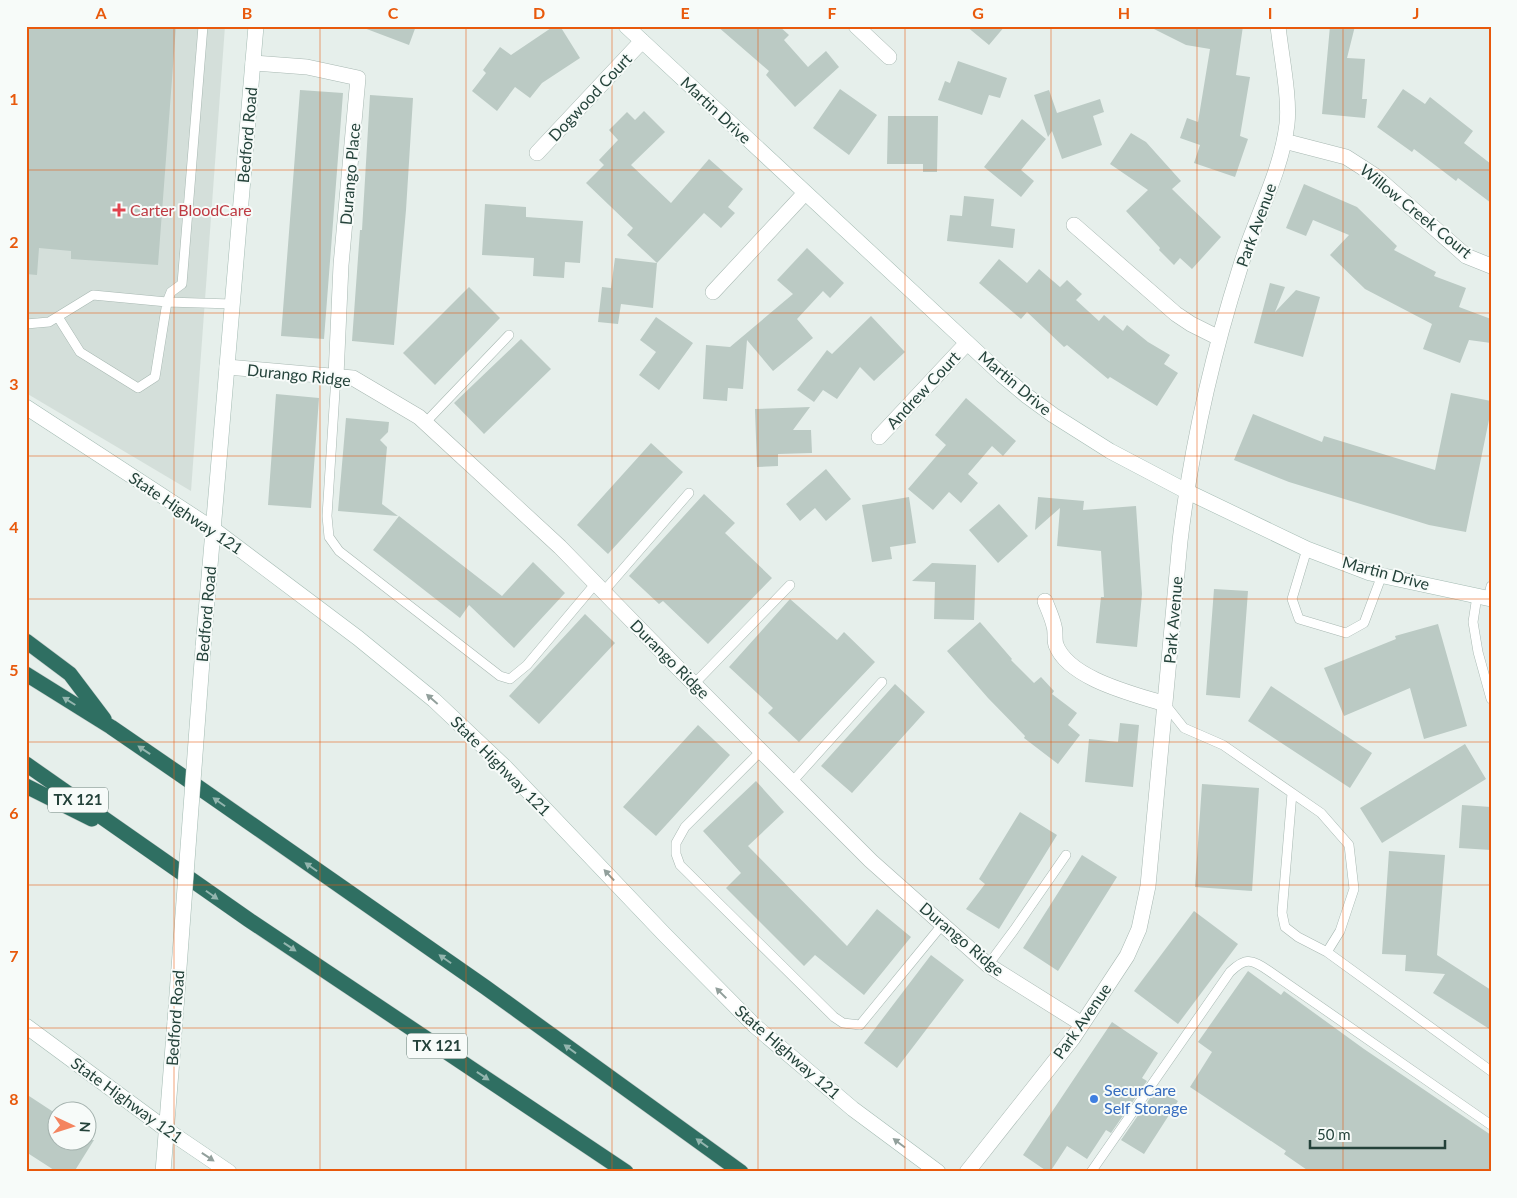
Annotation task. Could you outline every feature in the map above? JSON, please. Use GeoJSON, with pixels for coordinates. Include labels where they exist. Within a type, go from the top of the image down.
{"type":"FeatureCollection","features":[{"type":"Feature","properties":{"kind":"highway"},"geometry":{"type":"LineString","coordinates":[[26,641],[70,674],[111,727]]}},
{"type":"Feature","properties":{"kind":"highway"},"geometry":{"type":"LineString","coordinates":[[26,674],[111,727],[485,987],[741,1172]]}},
{"type":"Feature","properties":{"kind":"highway","name":"TX 121"},"geometry":{"type":"LineString","coordinates":[[26,764],[249,920],[626,1172]]}},
{"type":"Feature","properties":{"kind":"highway"},"geometry":{"type":"LineString","coordinates":[[26,786],[129,837]]}},
{"type":"Feature","properties":{"kind":"street","name":"Bedford Road"},"geometry":{"type":"LineString","coordinates":[[163,1172],[203,648],[256,26]]}},
{"type":"Feature","properties":{"kind":"street","name":"Martin Drive"},"geometry":{"type":"LineString","coordinates":[[626,26],[967,343],[1027,396],[1053,416],[1110,451],[1186,491],[1307,549],[1370,573],[1487,595]]}},
{"type":"Feature","properties":{"kind":"street"},"geometry":{"type":"LineString","coordinates":[[856,26],[889,57]]}},
{"type":"Feature","properties":{"kind":"street","name":"Park Avenue"},"geometry":{"type":"LineString","coordinates":[[967,1172],[1073,1038],[1127,956],[1139,929],[1148,886],[1186,491],[1219,338],[1243,258],[1273,178],[1284,141],[1287,123],[1287,105],[1278,26]]}},
{"type":"Feature","properties":{"kind":"street","name":"Dogwood Court"},"geometry":{"type":"LineString","coordinates":[[537,154],[642,41]]}},
{"type":"Feature","properties":{"kind":"street","name":"Durango Place"},"geometry":{"type":"LineString","coordinates":[[253,63],[307,67],[358,78],[341,265],[336,376]]}},
{"type":"Feature","properties":{"kind":"street","name":"Willow Creek Court"},"geometry":{"type":"LineString","coordinates":[[1284,141],[1346,157],[1360,165],[1374,174],[1466,256],[1491,266]]}},
{"type":"Feature","properties":{"kind":"street"},"geometry":{"type":"LineString","coordinates":[[713,292],[804,193]]}},
{"type":"Feature","properties":{"kind":"street"},"geometry":{"type":"LineString","coordinates":[[1074,226],[1176,314],[1219,338]]}},
{"type":"Feature","properties":{"kind":"street","name":"Andrew Court"},"geometry":{"type":"LineString","coordinates":[[879,438],[967,343]]}},
{"type":"Feature","properties":{"kind":"street","name":"Durango Ridge"},"geometry":{"type":"LineString","coordinates":[[227,367],[353,378],[419,417],[560,547],[871,861],[988,965],[1082,1024]]}},
{"type":"Feature","properties":{"kind":"street","name":"State Highway 121"},"geometry":{"type":"LineString","coordinates":[[26,407],[213,529],[358,638],[434,700],[505,767],[664,934],[755,1026],[853,1109],[938,1172]]}},
{"type":"Feature","properties":{"kind":"street"},"geometry":{"type":"LineString","coordinates":[[1044,601],[1055,628],[1056,644],[1062,655],[1078,669],[1100,683],[1165,704]]}},
{"type":"Feature","properties":{"kind":"street","name":"State Highway 121"},"geometry":{"type":"LineString","coordinates":[[26,1026],[167,1130],[229,1172]]}},
{"type":"Feature","properties":{"kind":"lane"},"geometry":{"type":"LineString","coordinates":[[58,317],[80,352],[138,388],[155,377],[167,302],[171,292],[182,284],[203,26]]}},
{"type":"Feature","properties":{"kind":"lane"},"geometry":{"type":"LineString","coordinates":[[26,324],[49,322],[93,295],[167,302],[232,304]]}},
{"type":"Feature","properties":{"kind":"lane"},"geometry":{"type":"LineString","coordinates":[[426,423],[509,335]]}},
{"type":"Feature","properties":{"kind":"lane"},"geometry":{"type":"LineString","coordinates":[[336,376],[327,516],[330,537],[339,551],[500,676],[510,679],[527,664],[690,493]]}},
{"type":"Feature","properties":{"kind":"lane"},"geometry":{"type":"LineString","coordinates":[[1307,549],[1292,599],[1300,619],[1346,633],[1364,623],[1382,575]]}},
{"type":"Feature","properties":{"kind":"lane"},"geometry":{"type":"LineString","coordinates":[[694,684],[790,585]]}},
{"type":"Feature","properties":{"kind":"lane"},"geometry":{"type":"LineString","coordinates":[[1487,595],[1473,622],[1478,652],[1491,700]]}},
{"type":"Feature","properties":{"kind":"lane"},"geometry":{"type":"LineString","coordinates":[[792,782],[882,682]]}},
{"type":"Feature","properties":{"kind":"lane"},"geometry":{"type":"LineString","coordinates":[[1165,704],[1184,728],[1223,745],[1321,813],[1349,845],[1354,889],[1340,931],[1327,952]]}},
{"type":"Feature","properties":{"kind":"lane"},"geometry":{"type":"LineString","coordinates":[[761,751],[685,827],[676,843],[676,854],[680,865],[834,1017],[843,1022],[860,1025],[942,925]]}},
{"type":"Feature","properties":{"kind":"lane"},"geometry":{"type":"LineString","coordinates":[[1292,793],[1282,913],[1285,927],[1298,937],[1327,952],[1491,1071]]}},
{"type":"Feature","properties":{"kind":"lane"},"geometry":{"type":"LineString","coordinates":[[988,965],[1066,855]]}},
{"type":"Feature","properties":{"kind":"lane"},"geometry":{"type":"LineString","coordinates":[[1091,1172],[1230,972],[1246,961],[1255,962],[1269,971],[1491,1125]]}},
{"type":"Feature","properties":{"kind":"shaded area","name":"Carter BloodCare"},"geometry":{"type":"Polygon","coordinates":[[[26,26],[225,26],[191,491],[26,393],[26,26]]]}},
{"type":"Feature","properties":{"kind":"building"},"geometry":{"type":"Polygon","coordinates":[[[26,26],[176,26],[158,265],[71,259],[71,251],[39,248],[37,275],[26,274],[26,26]]]}},
{"type":"Feature","properties":{"kind":"building"},"geometry":{"type":"Polygon","coordinates":[[[365,26],[416,26],[409,45],[364,28],[365,26]]]}},
{"type":"Feature","properties":{"kind":"building"},"geometry":{"type":"Polygon","coordinates":[[[554,26],[560,26],[580,58],[542,83],[530,98],[515,87],[497,111],[472,91],[486,73],[483,70],[500,47],[511,55],[554,26]]]}},
{"type":"Feature","properties":{"kind":"building"},"geometry":{"type":"Polygon","coordinates":[[[717,26],[779,26],[789,35],[784,40],[808,67],[826,51],[839,67],[795,107],[766,75],[769,71],[717,26]]]}},
{"type":"Feature","properties":{"kind":"building"},"geometry":{"type":"Polygon","coordinates":[[[966,26],[1005,26],[989,45],[966,26]]]}},
{"type":"Feature","properties":{"kind":"building"},"geometry":{"type":"Polygon","coordinates":[[[1148,26],[1243,26],[1236,75],[1250,77],[1240,136],[1248,139],[1235,177],[1194,163],[1200,145],[1180,138],[1187,118],[1198,122],[1210,49],[1186,45],[1148,26]]]}},
{"type":"Feature","properties":{"kind":"building"},"geometry":{"type":"Polygon","coordinates":[[[1330,26],[1355,26],[1347,58],[1365,59],[1362,99],[1367,99],[1365,118],[1322,114],[1330,26]]]}},
{"type":"Feature","properties":{"kind":"building"},"geometry":{"type":"Polygon","coordinates":[[[958,61],[1007,78],[1000,98],[989,95],[982,115],[938,100],[945,81],[950,83],[958,61]]]}},
{"type":"Feature","properties":{"kind":"building"},"geometry":{"type":"Polygon","coordinates":[[[840,89],[877,115],[849,155],[813,128],[840,89]]]}},
{"type":"Feature","properties":{"kind":"building"},"geometry":{"type":"Polygon","coordinates":[[[1403,89],[1425,104],[1430,97],[1473,131],[1464,143],[1491,164],[1491,203],[1458,178],[1456,181],[1414,149],[1412,152],[1377,127],[1403,89]]]}},
{"type":"Feature","properties":{"kind":"building"},"geometry":{"type":"Polygon","coordinates":[[[300,90],[343,93],[324,339],[281,336],[300,90]]]}},
{"type":"Feature","properties":{"kind":"building"},"geometry":{"type":"Polygon","coordinates":[[[1049,90],[1057,113],[1100,99],[1104,112],[1093,116],[1102,145],[1062,159],[1052,131],[1048,137],[1034,95],[1049,90]]]}},
{"type":"Feature","properties":{"kind":"building"},"geometry":{"type":"Polygon","coordinates":[[[370,95],[413,98],[406,210],[394,345],[352,341],[360,230],[362,230],[370,95]]]}},
{"type":"Feature","properties":{"kind":"building"},"geometry":{"type":"Polygon","coordinates":[[[644,111],[665,132],[631,165],[671,203],[709,159],[743,189],[728,207],[735,213],[721,228],[704,213],[657,263],[627,235],[633,228],[586,183],[604,165],[599,160],[618,140],[609,130],[627,112],[635,120],[644,111]]]}},
{"type":"Feature","properties":{"kind":"building"},"geometry":{"type":"Polygon","coordinates":[[[888,116],[938,116],[937,172],[923,172],[923,164],[887,164],[888,116]]]}},
{"type":"Feature","properties":{"kind":"building"},"geometry":{"type":"Polygon","coordinates":[[[1022,119],[1046,139],[1021,170],[1034,181],[1021,197],[984,167],[1022,119]]]}},
{"type":"Feature","properties":{"kind":"building"},"geometry":{"type":"Polygon","coordinates":[[[1131,133],[1146,142],[1181,181],[1172,189],[1221,237],[1192,269],[1180,258],[1174,265],[1126,211],[1148,190],[1110,164],[1131,133]]]}},
{"type":"Feature","properties":{"kind":"building"},"geometry":{"type":"Polygon","coordinates":[[[1304,184],[1357,207],[1397,246],[1394,250],[1436,272],[1434,276],[1466,288],[1459,307],[1491,319],[1491,343],[1469,340],[1460,363],[1423,349],[1432,324],[1365,289],[1330,255],[1349,235],[1313,220],[1306,236],[1286,228],[1304,184]]]}},
{"type":"Feature","properties":{"kind":"building"},"geometry":{"type":"Polygon","coordinates":[[[964,196],[994,199],[991,226],[1015,229],[1013,248],[947,241],[950,215],[962,216],[964,196]]]}},
{"type":"Feature","properties":{"kind":"building"},"geometry":{"type":"Polygon","coordinates":[[[485,204],[526,207],[526,217],[583,221],[580,263],[565,262],[564,278],[533,276],[534,258],[482,255],[485,204]]]}},
{"type":"Feature","properties":{"kind":"building"},"geometry":{"type":"Polygon","coordinates":[[[807,248],[844,283],[830,298],[823,291],[797,319],[813,338],[773,371],[747,340],[743,389],[728,388],[727,401],[703,399],[706,345],[730,347],[793,294],[777,280],[807,248]]]}},
{"type":"Feature","properties":{"kind":"building"},"geometry":{"type":"Polygon","coordinates":[[[615,258],[657,263],[653,308],[621,304],[618,324],[598,322],[602,287],[611,288],[615,258]]]}},
{"type":"Feature","properties":{"kind":"building"},"geometry":{"type":"Polygon","coordinates":[[[999,259],[1027,283],[1039,269],[1060,287],[1067,280],[1082,294],[1076,300],[1099,321],[1104,315],[1123,331],[1127,325],[1148,342],[1170,355],[1164,364],[1178,373],[1157,406],[1110,377],[1108,379],[1067,345],[1064,347],[1027,312],[1021,319],[979,283],[999,259]]]}},
{"type":"Feature","properties":{"kind":"building"},"geometry":{"type":"Polygon","coordinates":[[[1270,283],[1285,287],[1275,312],[1296,290],[1320,297],[1303,357],[1254,343],[1270,283]]]}},
{"type":"Feature","properties":{"kind":"building"},"geometry":{"type":"Polygon","coordinates":[[[469,287],[500,318],[435,385],[403,353],[469,287]]]}},
{"type":"Feature","properties":{"kind":"building"},"geometry":{"type":"Polygon","coordinates":[[[871,316],[905,352],[874,381],[860,367],[837,399],[823,390],[814,402],[797,390],[827,350],[832,354],[871,316]]]}},
{"type":"Feature","properties":{"kind":"building"},"geometry":{"type":"Polygon","coordinates":[[[656,317],[693,343],[659,390],[639,375],[656,352],[640,340],[656,317]]]}},
{"type":"Feature","properties":{"kind":"building"},"geometry":{"type":"Polygon","coordinates":[[[521,339],[551,369],[484,434],[454,403],[521,339]]]}},
{"type":"Feature","properties":{"kind":"building"},"geometry":{"type":"Polygon","coordinates":[[[1451,393],[1491,401],[1491,410],[1466,532],[1429,525],[1289,482],[1234,460],[1253,414],[1322,442],[1324,436],[1435,470],[1451,393]]]}},
{"type":"Feature","properties":{"kind":"building"},"geometry":{"type":"Polygon","coordinates":[[[276,394],[319,398],[311,508],[268,505],[276,394]]]}},
{"type":"Feature","properties":{"kind":"building"},"geometry":{"type":"Polygon","coordinates":[[[966,398],[1016,441],[1003,456],[992,446],[968,474],[978,483],[961,503],[949,492],[933,510],[908,489],[946,445],[935,435],[966,398]]]}},
{"type":"Feature","properties":{"kind":"building"},"geometry":{"type":"Polygon","coordinates":[[[810,407],[793,430],[811,430],[812,453],[778,454],[778,466],[757,467],[755,409],[810,407]]]}},
{"type":"Feature","properties":{"kind":"building"},"geometry":{"type":"Polygon","coordinates":[[[346,418],[389,422],[388,432],[380,440],[387,447],[382,504],[398,516],[338,511],[346,418]]]}},
{"type":"Feature","properties":{"kind":"building"},"geometry":{"type":"Polygon","coordinates":[[[651,443],[683,472],[608,554],[577,525],[651,443]]]}},
{"type":"Feature","properties":{"kind":"building"},"geometry":{"type":"Polygon","coordinates":[[[826,469],[851,499],[826,521],[815,508],[800,521],[786,504],[826,469]]]}},
{"type":"Feature","properties":{"kind":"building"},"geometry":{"type":"Polygon","coordinates":[[[704,494],[735,523],[725,533],[772,578],[708,644],[663,601],[659,604],[629,576],[704,494]]]}},
{"type":"Feature","properties":{"kind":"building"},"geometry":{"type":"Polygon","coordinates":[[[909,497],[916,543],[890,547],[892,559],[872,562],[862,505],[909,497]]]}},
{"type":"Feature","properties":{"kind":"building"},"geometry":{"type":"Polygon","coordinates":[[[1038,497],[1084,501],[1083,510],[1136,506],[1142,594],[1137,647],[1096,643],[1101,597],[1104,597],[1101,551],[1057,546],[1060,508],[1035,530],[1038,497]]]}},
{"type":"Feature","properties":{"kind":"building"},"geometry":{"type":"Polygon","coordinates":[[[999,504],[1028,536],[998,563],[969,530],[999,504]]]}},
{"type":"Feature","properties":{"kind":"building"},"geometry":{"type":"Polygon","coordinates":[[[399,516],[502,596],[533,562],[565,593],[514,648],[469,605],[460,618],[373,550],[399,516]]]}},
{"type":"Feature","properties":{"kind":"building"},"geometry":{"type":"Polygon","coordinates":[[[932,563],[976,565],[974,620],[934,619],[935,582],[912,581],[932,563]]]}},
{"type":"Feature","properties":{"kind":"building"},"geometry":{"type":"Polygon","coordinates":[[[1214,589],[1248,591],[1240,698],[1206,695],[1214,589]]]}},
{"type":"Feature","properties":{"kind":"building"},"geometry":{"type":"Polygon","coordinates":[[[790,599],[837,640],[844,632],[875,662],[799,742],[768,713],[773,708],[729,667],[790,599]]]}},
{"type":"Feature","properties":{"kind":"building"},"geometry":{"type":"Polygon","coordinates":[[[585,614],[615,643],[539,724],[509,696],[585,614]]]}},
{"type":"Feature","properties":{"kind":"building"},"geometry":{"type":"Polygon","coordinates":[[[980,622],[1011,660],[1034,683],[1041,677],[1054,691],[1052,694],[1077,713],[1068,725],[1080,735],[1058,764],[1024,738],[1025,736],[988,698],[947,651],[980,622]]]}},
{"type":"Feature","properties":{"kind":"building"},"geometry":{"type":"Polygon","coordinates":[[[1438,624],[1467,726],[1424,739],[1410,688],[1344,716],[1324,668],[1396,639],[1395,636],[1438,624]]]}},
{"type":"Feature","properties":{"kind":"building"},"geometry":{"type":"Polygon","coordinates":[[[895,684],[925,712],[852,793],[821,766],[895,684]]]}},
{"type":"Feature","properties":{"kind":"building"},"geometry":{"type":"Polygon","coordinates":[[[1271,686],[1372,753],[1350,788],[1248,721],[1271,686]]]}},
{"type":"Feature","properties":{"kind":"building"},"geometry":{"type":"Polygon","coordinates":[[[1120,723],[1139,725],[1133,787],[1085,782],[1089,739],[1118,742],[1120,723]]]}},
{"type":"Feature","properties":{"kind":"building"},"geometry":{"type":"Polygon","coordinates":[[[698,725],[730,755],[656,836],[623,807],[698,725]]]}},
{"type":"Feature","properties":{"kind":"building"},"geometry":{"type":"Polygon","coordinates":[[[1465,744],[1486,779],[1382,843],[1360,808],[1465,744]]]}},
{"type":"Feature","properties":{"kind":"building"},"geometry":{"type":"Polygon","coordinates":[[[756,781],[784,812],[748,846],[847,946],[877,909],[911,937],[864,995],[815,955],[804,966],[726,888],[741,873],[703,831],[756,781]]]}},
{"type":"Feature","properties":{"kind":"building"},"geometry":{"type":"Polygon","coordinates":[[[1202,784],[1259,788],[1252,891],[1195,887],[1202,784]]]}},
{"type":"Feature","properties":{"kind":"building"},"geometry":{"type":"Polygon","coordinates":[[[1462,805],[1491,807],[1491,850],[1459,848],[1462,805]]]}},
{"type":"Feature","properties":{"kind":"building"},"geometry":{"type":"Polygon","coordinates":[[[1020,812],[1057,835],[999,929],[966,909],[985,884],[979,879],[1020,812]]]}},
{"type":"Feature","properties":{"kind":"building"},"geometry":{"type":"Polygon","coordinates":[[[1389,851],[1445,855],[1437,955],[1491,990],[1491,1030],[1433,993],[1445,974],[1405,971],[1406,955],[1382,954],[1389,851]]]}},
{"type":"Feature","properties":{"kind":"building"},"geometry":{"type":"Polygon","coordinates":[[[1082,855],[1117,877],[1058,971],[1023,948],[1082,855]]]}},
{"type":"Feature","properties":{"kind":"building"},"geometry":{"type":"Polygon","coordinates":[[[1194,911],[1238,944],[1178,1024],[1134,991],[1194,911]]]}},
{"type":"Feature","properties":{"kind":"building"},"geometry":{"type":"Polygon","coordinates":[[[931,955],[964,980],[897,1068],[864,1043],[931,955]]]}},
{"type":"Feature","properties":{"kind":"building"},"geometry":{"type":"Polygon","coordinates":[[[1248,971],[1281,995],[1284,991],[1364,1049],[1491,1135],[1491,1166],[1487,1172],[1310,1172],[1284,1154],[1286,1151],[1190,1087],[1212,1052],[1198,1042],[1248,971]]]}},
{"type":"Feature","properties":{"kind":"building","name":"SecurCare Self Storage"},"geometry":{"type":"Polygon","coordinates":[[[1112,1022],[1158,1053],[1142,1078],[1147,1081],[1111,1133],[1106,1130],[1087,1159],[1067,1146],[1050,1172],[1048,1172],[1023,1155],[1112,1022]]]}},
{"type":"Feature","properties":{"kind":"building"},"geometry":{"type":"Polygon","coordinates":[[[1157,1088],[1178,1101],[1144,1154],[1121,1140],[1157,1088]]]}},
{"type":"Feature","properties":{"kind":"building"},"geometry":{"type":"Polygon","coordinates":[[[26,1094],[48,1108],[48,1150],[88,1150],[74,1172],[57,1172],[26,1152],[26,1094]]]}},
{"type":"Feature","properties":{"kind":"place","name":"Carter BloodCare"},"geometry":{"type":"Point","coordinates":[119,210]}},
{"type":"Feature","properties":{"kind":"place","name":"SecurCare Self Storage"},"geometry":{"type":"Point","coordinates":[1094,1099]}}]}
